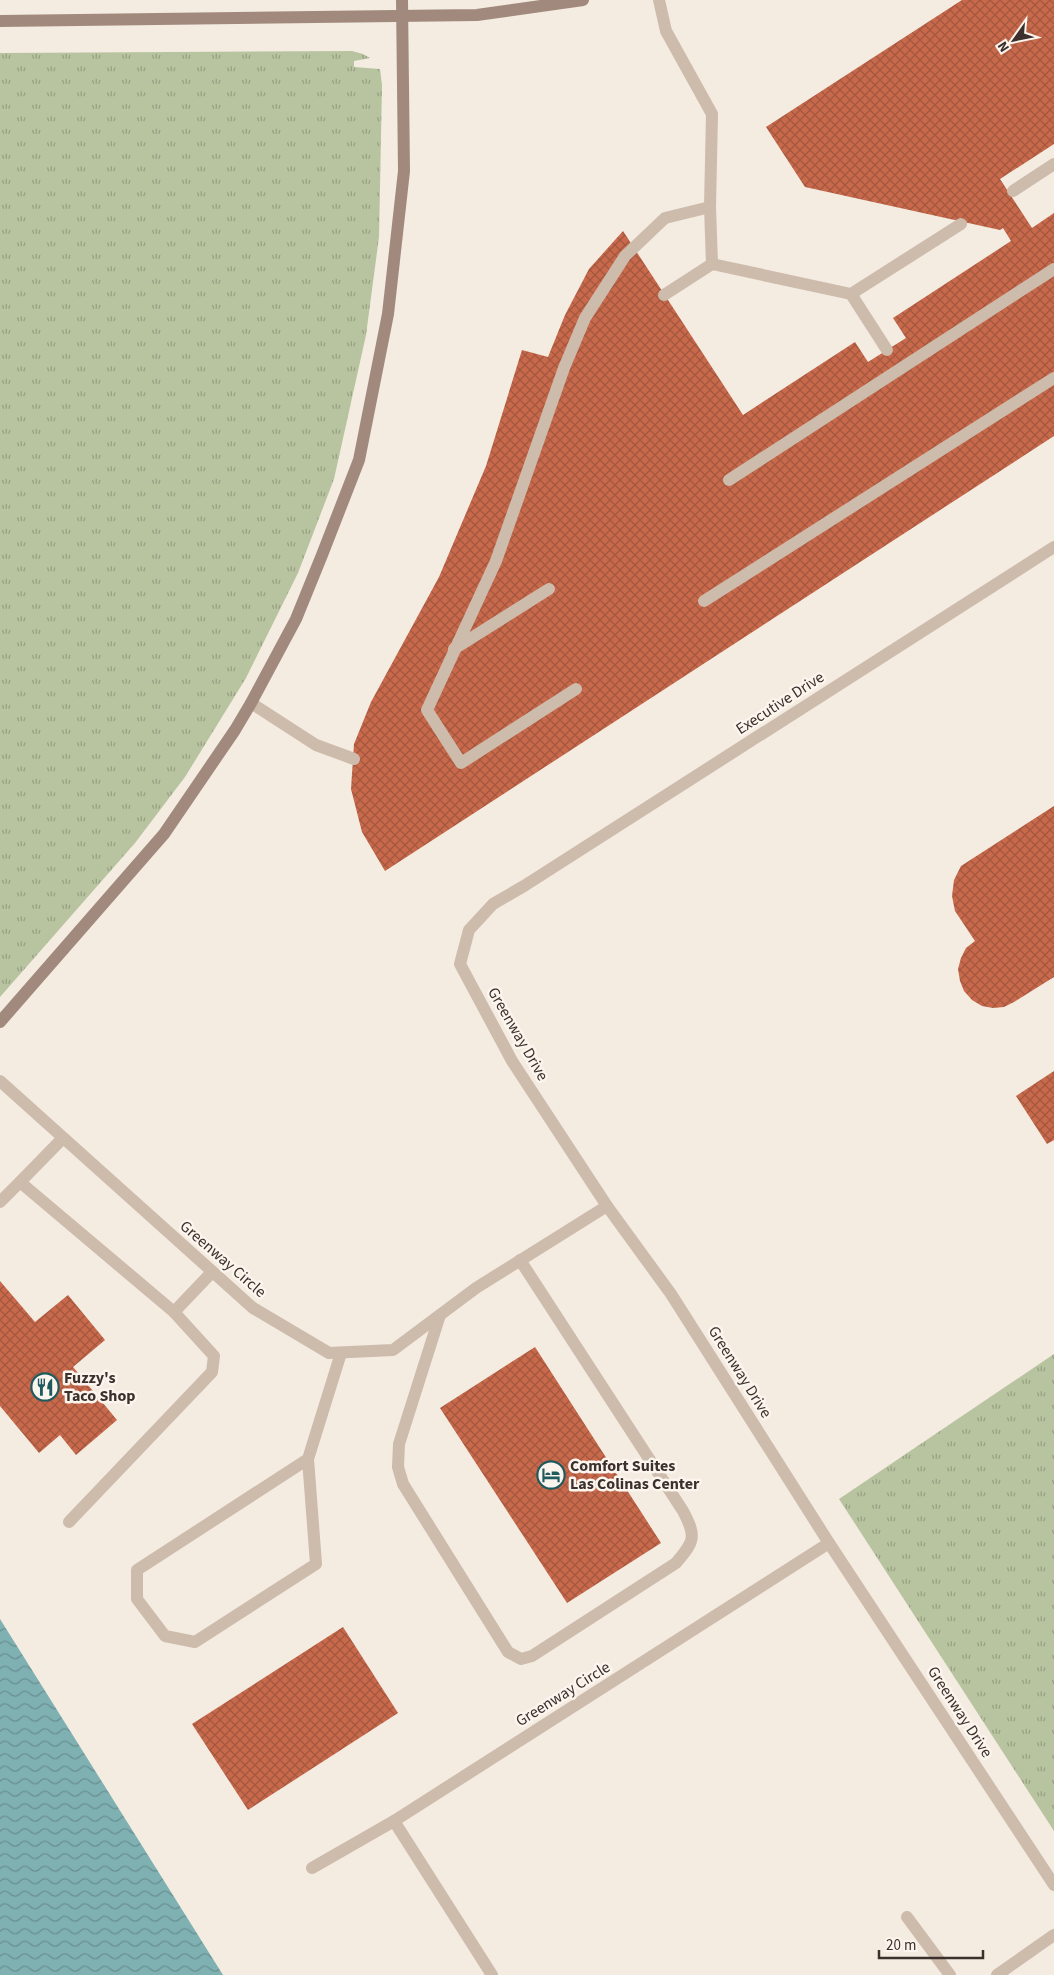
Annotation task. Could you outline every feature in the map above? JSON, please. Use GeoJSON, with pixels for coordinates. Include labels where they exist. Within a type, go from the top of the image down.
{"type":"FeatureCollection","features":[{"type":"Feature","properties":{"kind":"main road"},"geometry":{"type":"LineString","coordinates":[[0,1022],[164,834],[235,730],[296,619],[359,460],[388,314],[404,171],[402,0]]}},
{"type":"Feature","properties":{"kind":"main road"},"geometry":{"type":"LineString","coordinates":[[0,21],[477,15],[582,0]]}},
{"type":"Feature","properties":{"kind":"street"},"geometry":{"type":"LineString","coordinates":[[659,0],[666,30],[712,114],[710,207],[712,264]]}},
{"type":"Feature","properties":{"kind":"street"},"geometry":{"type":"LineString","coordinates":[[1012,191],[1054,164]]}},
{"type":"Feature","properties":{"kind":"street"},"geometry":{"type":"LineString","coordinates":[[576,689],[461,763],[427,710],[496,562],[564,368],[585,318],[625,256],[665,218],[710,207]]}},
{"type":"Feature","properties":{"kind":"street"},"geometry":{"type":"LineString","coordinates":[[664,294],[712,264],[851,294],[961,224]]}},
{"type":"Feature","properties":{"kind":"street"},"geometry":{"type":"LineString","coordinates":[[729,480],[1054,269]]}},
{"type":"Feature","properties":{"kind":"street"},"geometry":{"type":"LineString","coordinates":[[851,294],[887,350]]}},
{"type":"Feature","properties":{"kind":"street"},"geometry":{"type":"LineString","coordinates":[[704,601],[1054,378]]}},
{"type":"Feature","properties":{"kind":"street","name":"Executive Drive"},"geometry":{"type":"LineString","coordinates":[[524,886],[1054,547]]}},
{"type":"Feature","properties":{"kind":"street"},"geometry":{"type":"LineString","coordinates":[[454,650],[549,589]]}},
{"type":"Feature","properties":{"kind":"street"},"geometry":{"type":"LineString","coordinates":[[251,703],[316,745],[354,759]]}},
{"type":"Feature","properties":{"kind":"street","name":"Greenway Drive"},"geometry":{"type":"LineString","coordinates":[[524,886],[492,904],[469,930],[460,964],[512,1061],[607,1206],[672,1294],[829,1543],[1054,1885]]}},
{"type":"Feature","properties":{"kind":"street","name":"Greenway Circle"},"geometry":{"type":"LineString","coordinates":[[0,1082],[253,1308],[329,1353],[393,1350],[476,1288],[607,1206]]}},
{"type":"Feature","properties":{"kind":"street"},"geometry":{"type":"LineString","coordinates":[[0,1202],[64,1138]]}},
{"type":"Feature","properties":{"kind":"street"},"geometry":{"type":"LineString","coordinates":[[20,1182],[174,1312],[214,1356],[212,1372],[69,1522]]}},
{"type":"Feature","properties":{"kind":"street"},"geometry":{"type":"LineString","coordinates":[[440,1316],[399,1444],[398,1467],[404,1484],[508,1652],[520,1659],[532,1656],[676,1563],[692,1540],[692,1528],[520,1260]]}},
{"type":"Feature","properties":{"kind":"street"},"geometry":{"type":"LineString","coordinates":[[174,1312],[212,1272]]}},
{"type":"Feature","properties":{"kind":"street"},"geometry":{"type":"LineString","coordinates":[[308,1460],[138,1570],[137,1600],[165,1636],[195,1642],[316,1564],[308,1460],[341,1353]]}},
{"type":"Feature","properties":{"kind":"street","name":"Greenway Circle"},"geometry":{"type":"LineString","coordinates":[[312,1868],[394,1821],[829,1543]]}},
{"type":"Feature","properties":{"kind":"street"},"geometry":{"type":"LineString","coordinates":[[394,1821],[492,1975]]}},
{"type":"Feature","properties":{"kind":"street"},"geometry":{"type":"LineString","coordinates":[[907,1917],[950,1975]]}},
{"type":"Feature","properties":{"kind":"street"},"geometry":{"type":"LineString","coordinates":[[997,1975],[1054,1935]]}},
{"type":"Feature","properties":{"kind":"green space"},"geometry":{"type":"Polygon","coordinates":[[[352,51],[370,58],[354,61],[354,67],[380,69],[382,85],[379,237],[366,335],[334,479],[298,573],[246,678],[185,777],[135,843],[0,997],[0,53],[352,51]]]}},
{"type":"Feature","properties":{"kind":"green space"},"geometry":{"type":"Polygon","coordinates":[[[1054,1354],[1054,1831],[839,1499],[1054,1354]]]}},
{"type":"Feature","properties":{"kind":"water"},"geometry":{"type":"Polygon","coordinates":[[[0,1619],[223,1975],[0,1975],[0,1619]]]}},
{"type":"Feature","properties":{"kind":"building"},"geometry":{"type":"Polygon","coordinates":[[[962,0],[1054,0],[1054,144],[1000,179],[1032,228],[1054,213],[1054,436],[385,871],[362,832],[351,789],[354,744],[371,702],[439,577],[486,466],[522,350],[548,357],[565,315],[589,269],[623,231],[743,415],[855,342],[868,362],[906,338],[893,318],[1011,241],[1003,228],[1000,230],[805,187],[766,127],[962,0]]]}},
{"type":"Feature","properties":{"kind":"building"},"geometry":{"type":"Polygon","coordinates":[[[1054,806],[1054,977],[1004,1007],[982,1006],[972,1000],[964,991],[960,981],[958,969],[961,958],[966,948],[975,941],[955,911],[952,896],[954,880],[961,866],[1054,806]]]}},
{"type":"Feature","properties":{"kind":"building"},"geometry":{"type":"Polygon","coordinates":[[[1054,1071],[1054,1140],[1047,1144],[1016,1096],[1054,1071]]]}},
{"type":"Feature","properties":{"kind":"building","name":"Fuzzy's Taco Shop"},"geometry":{"type":"Polygon","coordinates":[[[0,1281],[35,1322],[68,1295],[105,1340],[73,1367],[117,1420],[76,1455],[60,1435],[39,1453],[0,1406],[0,1281]]]}},
{"type":"Feature","properties":{"kind":"building","name":"Comfort Suites Las Colinas Center"},"geometry":{"type":"Polygon","coordinates":[[[535,1347],[661,1543],[567,1603],[440,1408],[535,1347]]]}},
{"type":"Feature","properties":{"kind":"building"},"geometry":{"type":"Polygon","coordinates":[[[343,1627],[398,1713],[248,1810],[192,1724],[343,1627]]]}},
{"type":"Feature","properties":{"kind":"place","name":"Fuzzy's Taco Shop"},"geometry":{"type":"Point","coordinates":[45,1387]}},
{"type":"Feature","properties":{"kind":"place","name":"Comfort Suites Las Colinas Center"},"geometry":{"type":"Point","coordinates":[551,1475]}}]}
